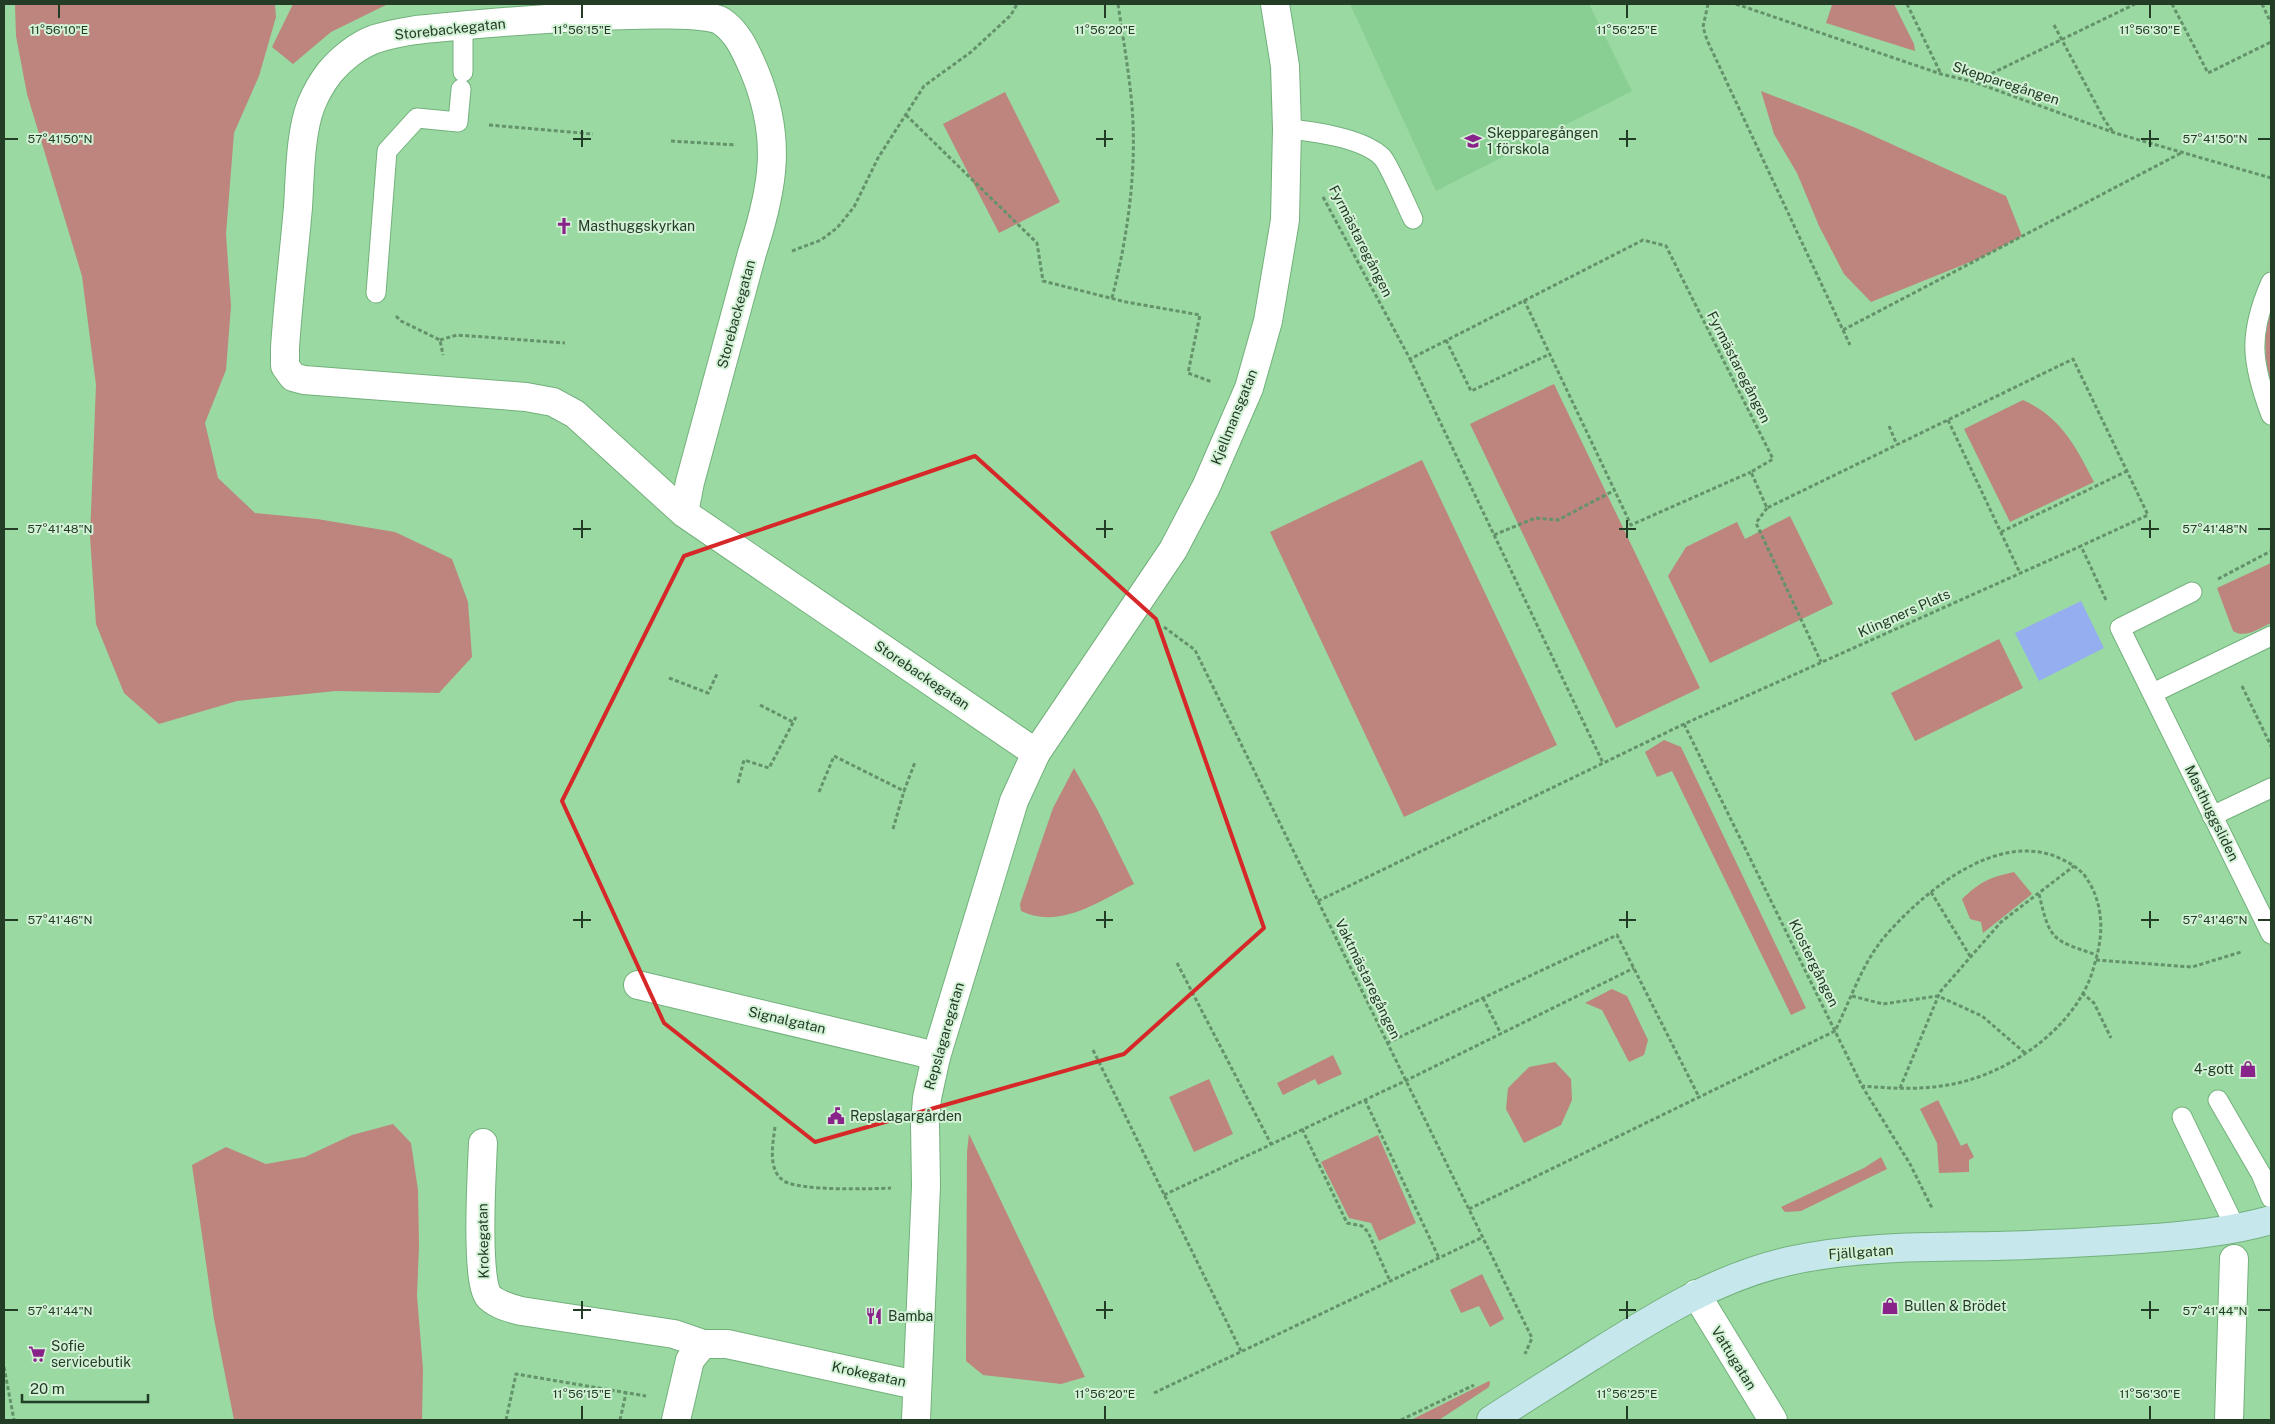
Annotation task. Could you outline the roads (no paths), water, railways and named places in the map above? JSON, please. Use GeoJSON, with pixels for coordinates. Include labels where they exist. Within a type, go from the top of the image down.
{"type":"FeatureCollection","features":[{"type":"Feature","properties":{"kind":"street","name":"Kjellmansgatan"},"geometry":{"type":"LineString","coordinates":[[1036,753],[1173,550],[1206,487],[1249,388],[1268,322],[1285,220],[1287,129],[1285,66],[1275,4]]}},
{"type":"Feature","properties":{"kind":"street","name":"Storebackegatan"},"geometry":{"type":"LineString","coordinates":[[684,513],[690,482],[752,253],[764,217],[772,180],[772,132],[762,90],[747,52],[733,30],[718,18],[680,14],[463,26],[413,30],[373,40],[350,53],[329,73],[311,105],[303,146],[284,366],[293,377],[304,380],[526,397],[553,402],[575,414],[684,513],[1036,753]]}},
{"type":"Feature","properties":{"kind":"street","name":"Repslagaregatan"},"geometry":{"type":"LineString","coordinates":[[916,1420],[926,1186],[925,1124],[927,1098],[936,1058],[1014,801],[1036,753]]}},
{"type":"Feature","properties":{"kind":"street","name":"Signalgatan"},"geometry":{"type":"LineString","coordinates":[[638,985],[920,1052],[936,1058]]}},
{"type":"Feature","properties":{"kind":"street","name":"Krokegatan"},"geometry":{"type":"LineString","coordinates":[[483,1143],[482,1280],[488,1296],[500,1305],[520,1311],[674,1334],[704,1344],[727,1344],[916,1385]]}},
{"type":"Feature","properties":{"kind":"street","name":"Fjällgatan"},"geometry":{"type":"LineString","coordinates":[[1491,1420],[1625,1335],[1696,1294],[1738,1275],[1768,1266],[1831,1254],[1928,1247],[2046,1245],[2166,1237],[2236,1229],[2271,1220]]}},
{"type":"Feature","properties":{"kind":"street"},"geometry":{"type":"LineString","coordinates":[[2229,1420],[2234,1258]]}},
{"type":"Feature","properties":{"kind":"street","name":"Vattugatan"},"geometry":{"type":"LineString","coordinates":[[1696,1294],[1774,1420]]}},
{"type":"Feature","properties":{"kind":"street"},"geometry":{"type":"LineString","coordinates":[[678,1411],[690,1360],[704,1344]]}},
{"type":"Feature","properties":{"kind":"lane"},"geometry":{"type":"LineString","coordinates":[[376,293],[387,151],[417,118],[458,122],[462,81],[463,26]]}},
{"type":"Feature","properties":{"kind":"lane"},"geometry":{"type":"LineString","coordinates":[[1287,129],[1324,132],[1361,145],[1382,157],[1413,219]]}},
{"type":"Feature","properties":{"kind":"lane"},"geometry":{"type":"LineString","coordinates":[[2271,282],[2260,307],[2254,345],[2258,380],[2271,415]]}},
{"type":"Feature","properties":{"kind":"lane","name":"Masthuggsliden"},"geometry":{"type":"LineString","coordinates":[[2192,592],[2120,628],[2271,934]]}},
{"type":"Feature","properties":{"kind":"lane"},"geometry":{"type":"LineString","coordinates":[[2153,693],[2271,636]]}},
{"type":"Feature","properties":{"kind":"lane"},"geometry":{"type":"LineString","coordinates":[[2212,816],[2271,788]]}},
{"type":"Feature","properties":{"kind":"lane"},"geometry":{"type":"LineString","coordinates":[[2218,1100],[2266,1168],[2271,1198]]}},
{"type":"Feature","properties":{"kind":"lane"},"geometry":{"type":"LineString","coordinates":[[2182,1116],[2236,1229]]}},
{"type":"Feature","properties":{"kind":"water"},"geometry":{"type":"Polygon","coordinates":[[[2081,601],[2104,648],[2039,681],[2015,633],[2081,601]]]}},
{"type":"Feature","properties":{"kind":"place","name":"Skepparegången 1 förskola"},"geometry":{"type":"Point","coordinates":[1473,141]}},
{"type":"Feature","properties":{"kind":"place","name":"Masthuggskyrkan"},"geometry":{"type":"Point","coordinates":[564,226]}},
{"type":"Feature","properties":{"kind":"place","name":"4-gott"},"geometry":{"type":"Point","coordinates":[2248,1069]}},
{"type":"Feature","properties":{"kind":"place","name":"Repslagargården"},"geometry":{"type":"Point","coordinates":[836,1116]}},
{"type":"Feature","properties":{"kind":"place","name":"Bullen & Brödet"},"geometry":{"type":"Point","coordinates":[1890,1306]}},
{"type":"Feature","properties":{"kind":"place","name":"Bamba"},"geometry":{"type":"Point","coordinates":[874,1316]}},
{"type":"Feature","properties":{"kind":"place","name":"Sofie servicebutik"},"geometry":{"type":"Point","coordinates":[37,1354]}}]}
